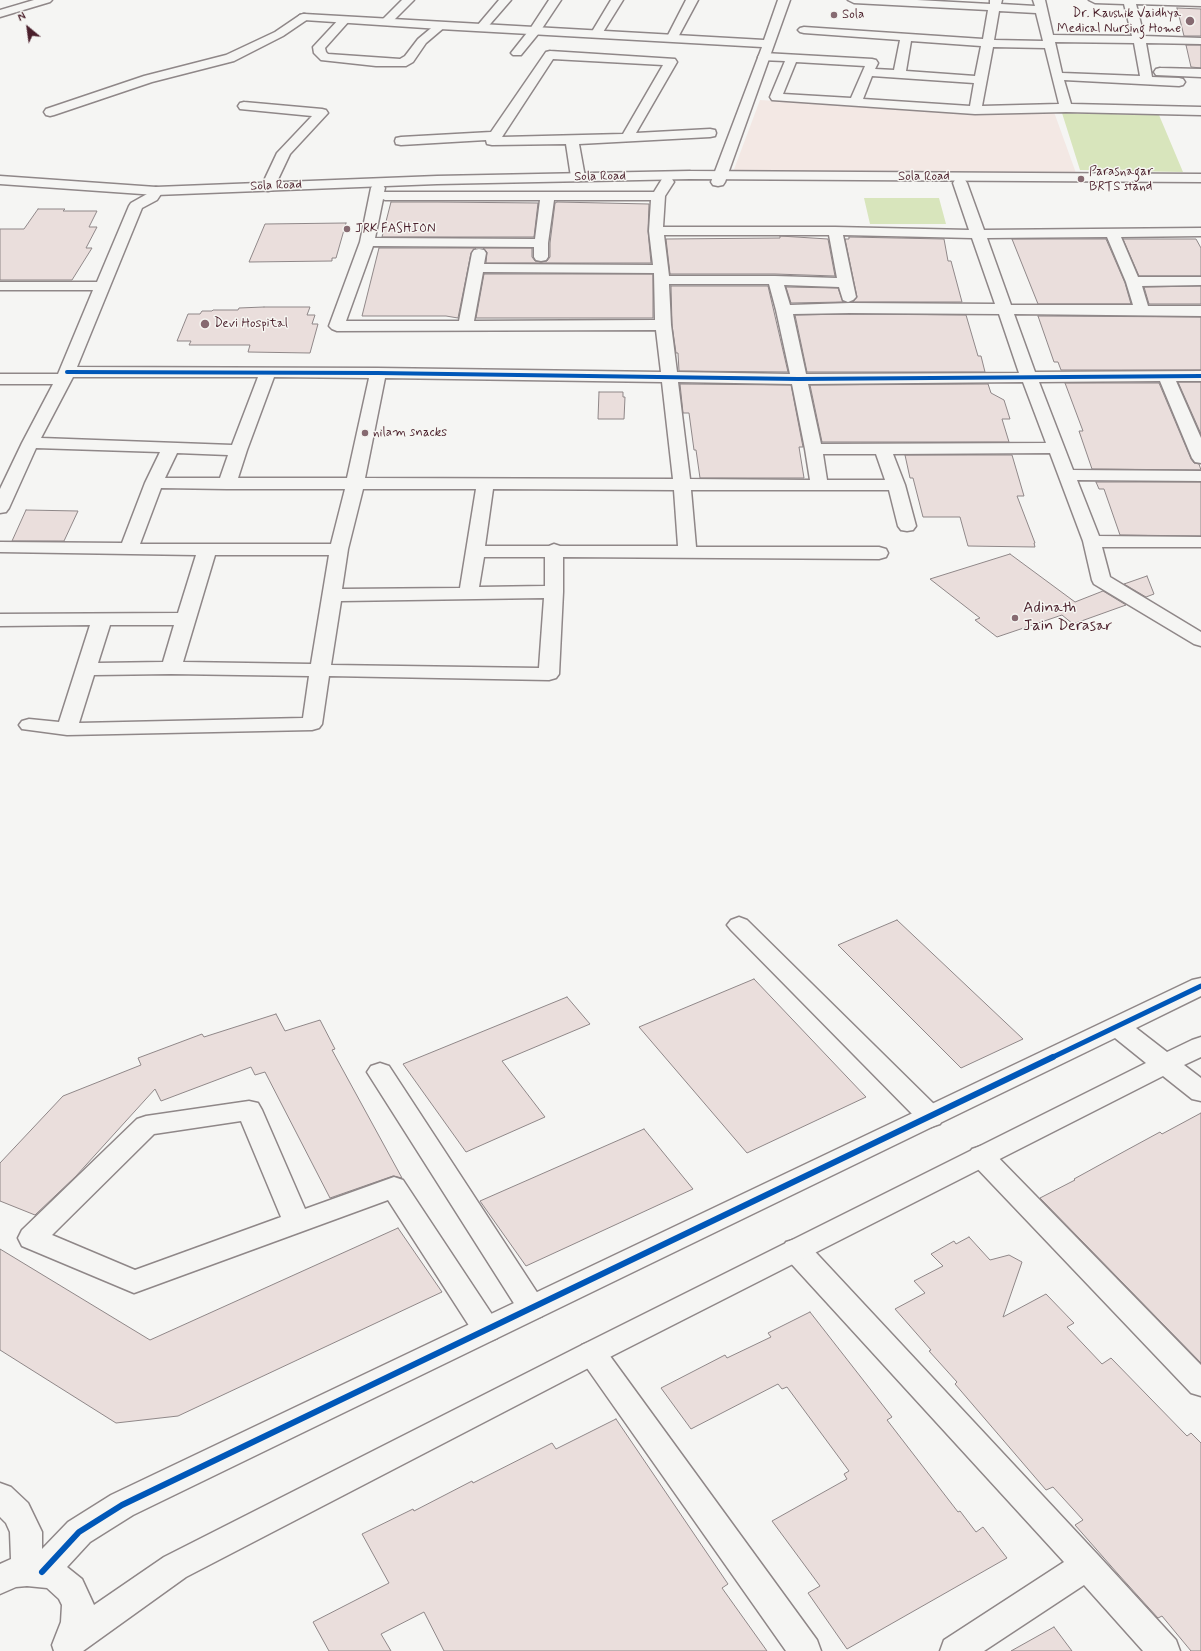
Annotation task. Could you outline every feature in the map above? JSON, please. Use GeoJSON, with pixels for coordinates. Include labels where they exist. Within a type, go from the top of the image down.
{"type":"FeatureCollection","features":[{"type":"Feature","properties":{"kind":"street"},"geometry":{"type":"LineString","coordinates":[[0,14],[46,0]]}},
{"type":"Feature","properties":{"kind":"street"},"geometry":{"type":"LineString","coordinates":[[386,22],[408,0]]}},
{"type":"Feature","properties":{"kind":"street"},"geometry":{"type":"LineString","coordinates":[[481,28],[505,0]]}},
{"type":"Feature","properties":{"kind":"street"},"geometry":{"type":"LineString","coordinates":[[516,53],[536,31],[555,0]]}},
{"type":"Feature","properties":{"kind":"street"},"geometry":{"type":"LineString","coordinates":[[596,35],[617,0]]}},
{"type":"Feature","properties":{"kind":"street"},"geometry":{"type":"LineString","coordinates":[[672,39],[692,0]]}},
{"type":"Feature","properties":{"kind":"street"},"geometry":{"type":"LineString","coordinates":[[719,179],[784,0]]}},
{"type":"Feature","properties":{"kind":"street"},"geometry":{"type":"LineString","coordinates":[[854,0],[1040,5],[1066,108]]}},
{"type":"Feature","properties":{"kind":"street"},"geometry":{"type":"LineString","coordinates":[[1096,0],[1201,3]]}},
{"type":"Feature","properties":{"kind":"street"},"geometry":{"type":"LineString","coordinates":[[1129,0],[1146,76]]}},
{"type":"Feature","properties":{"kind":"street"},"geometry":{"type":"LineString","coordinates":[[890,36],[905,2]]}},
{"type":"Feature","properties":{"kind":"street"},"geometry":{"type":"LineString","coordinates":[[975,110],[995,4]]}},
{"type":"Feature","properties":{"kind":"street"},"geometry":{"type":"LineString","coordinates":[[50,112],[148,79],[230,58],[279,34],[304,17],[769,44]]}},
{"type":"Feature","properties":{"kind":"street"},"geometry":{"type":"LineString","coordinates":[[344,20],[319,47],[320,53],[324,57],[402,63],[409,58],[422,41],[440,26]]}},
{"type":"Feature","properties":{"kind":"street"},"geometry":{"type":"LineString","coordinates":[[804,30],[988,43],[1139,40],[1201,41]]}},
{"type":"Feature","properties":{"kind":"street"},"geometry":{"type":"LineString","coordinates":[[619,59],[635,37]]}},
{"type":"Feature","properties":{"kind":"street"},"geometry":{"type":"LineString","coordinates":[[900,70],[906,38]]}},
{"type":"Feature","properties":{"kind":"street"},"geometry":{"type":"LineString","coordinates":[[626,137],[671,62],[550,55],[492,141],[572,140],[710,133]]}},
{"type":"Feature","properties":{"kind":"street"},"geometry":{"type":"LineString","coordinates":[[764,57],[792,58],[981,80]]}},
{"type":"Feature","properties":{"kind":"street"},"geometry":{"type":"LineString","coordinates":[[792,58],[776,97],[975,110],[1066,108],[1201,111]]}},
{"type":"Feature","properties":{"kind":"street"},"geometry":{"type":"LineString","coordinates":[[855,102],[870,68]]}},
{"type":"Feature","properties":{"kind":"street"},"geometry":{"type":"LineString","coordinates":[[1057,76],[1178,77],[1201,73]]}},
{"type":"Feature","properties":{"kind":"street"},"geometry":{"type":"LineString","coordinates":[[1178,77],[1182,110]]}},
{"type":"Feature","properties":{"kind":"street"},"geometry":{"type":"LineString","coordinates":[[244,106],[322,113],[284,153],[268,186]]}},
{"type":"Feature","properties":{"kind":"street"},"geometry":{"type":"LineString","coordinates":[[401,141],[496,136]]}},
{"type":"Feature","properties":{"kind":"street"},"geometry":{"type":"LineString","coordinates":[[572,140],[578,178]]}},
{"type":"Feature","properties":{"kind":"street","name":"Sola Road"},"geometry":{"type":"LineString","coordinates":[[0,180],[154,194],[268,186],[437,180],[578,178],[1201,178]]}},
{"type":"Feature","properties":{"kind":"street","name":"Sola Road"},"geometry":{"type":"LineString","coordinates":[[0,186],[154,194],[382,192],[719,179],[960,183],[1201,184]]}},
{"type":"Feature","properties":{"kind":"street"},"geometry":{"type":"LineString","coordinates":[[667,182],[658,196],[656,231],[661,275],[663,325],[682,484],[687,551]]}},
{"type":"Feature","properties":{"kind":"street"},"geometry":{"type":"LineString","coordinates":[[960,183],[1028,378],[1092,541],[1101,580],[1201,640]]}},
{"type":"Feature","properties":{"kind":"street"},"geometry":{"type":"LineString","coordinates":[[658,196],[548,196],[382,192],[367,242],[338,326],[466,324],[663,325]]}},
{"type":"Feature","properties":{"kind":"street"},"geometry":{"type":"LineString","coordinates":[[0,508],[30,442],[65,376],[136,206],[154,194]]}},
{"type":"Feature","properties":{"kind":"street"},"geometry":{"type":"LineString","coordinates":[[541,268],[541,243],[548,196]]}},
{"type":"Feature","properties":{"kind":"street"},"geometry":{"type":"LineString","coordinates":[[656,231],[835,231],[978,234],[1201,232]]}},
{"type":"Feature","properties":{"kind":"street"},"geometry":{"type":"LineString","coordinates":[[835,231],[850,308]]}},
{"type":"Feature","properties":{"kind":"street"},"geometry":{"type":"LineString","coordinates":[[1112,232],[1133,282],[1142,310]]}},
{"type":"Feature","properties":{"kind":"street"},"geometry":{"type":"LineString","coordinates":[[367,242],[541,243]]}},
{"type":"Feature","properties":{"kind":"street"},"geometry":{"type":"LineString","coordinates":[[466,324],[480,242]]}},
{"type":"Feature","properties":{"kind":"street"},"geometry":{"type":"LineString","coordinates":[[476,268],[541,268],[846,283]]}},
{"type":"Feature","properties":{"kind":"street"},"geometry":{"type":"LineString","coordinates":[[775,280],[784,310],[814,449],[819,484]]}},
{"type":"Feature","properties":{"kind":"street"},"geometry":{"type":"LineString","coordinates":[[1133,282],[1199,283]]}},
{"type":"Feature","properties":{"kind":"street"},"geometry":{"type":"LineString","coordinates":[[0,286],[103,286]]}},
{"type":"Feature","properties":{"kind":"street"},"geometry":{"type":"LineString","coordinates":[[784,310],[850,308],[1201,311]]}},
{"type":"Feature","properties":{"kind":"street"},"geometry":{"type":"LineString","coordinates":[[227,484],[238,450],[268,373]]}},
{"type":"Feature","properties":{"kind":"street"},"geometry":{"type":"LineString","coordinates":[[0,379],[65,376],[268,373],[668,376],[798,379],[1201,376]]}},
{"type":"Feature","properties":{"kind":"street"},"geometry":{"type":"LineString","coordinates":[[29,725],[67,729],[312,724],[319,670],[339,549],[355,484],[378,373]]}},
{"type":"Feature","properties":{"kind":"street"},"geometry":{"type":"LineString","coordinates":[[1166,377],[1199,448]]}},
{"type":"Feature","properties":{"kind":"street"},"geometry":{"type":"LineString","coordinates":[[30,442],[238,450]]}},
{"type":"Feature","properties":{"kind":"street"},"geometry":{"type":"LineString","coordinates":[[129,548],[154,483],[171,447]]}},
{"type":"Feature","properties":{"kind":"street"},"geometry":{"type":"LineString","coordinates":[[814,449],[1056,448]]}},
{"type":"Feature","properties":{"kind":"street"},"geometry":{"type":"LineString","coordinates":[[883,449],[896,485],[907,526]]}},
{"type":"Feature","properties":{"kind":"street"},"geometry":{"type":"LineString","coordinates":[[1066,475],[1201,476]]}},
{"type":"Feature","properties":{"kind":"street"},"geometry":{"type":"LineString","coordinates":[[154,483],[896,485]]}},
{"type":"Feature","properties":{"kind":"street"},"geometry":{"type":"LineString","coordinates":[[469,592],[485,485]]}},
{"type":"Feature","properties":{"kind":"street"},"geometry":{"type":"LineString","coordinates":[[1092,541],[1201,542]]}},
{"type":"Feature","properties":{"kind":"street"},"geometry":{"type":"LineString","coordinates":[[0,547],[207,550],[339,549]]}},
{"type":"Feature","properties":{"kind":"street"},"geometry":{"type":"LineString","coordinates":[[171,668],[207,550]]}},
{"type":"Feature","properties":{"kind":"street"},"geometry":{"type":"LineString","coordinates":[[474,551],[554,550],[879,553]]}},
{"type":"Feature","properties":{"kind":"street"},"geometry":{"type":"LineString","coordinates":[[87,669],[171,668],[549,674],[554,592],[554,550]]}},
{"type":"Feature","properties":{"kind":"street"},"geometry":{"type":"LineString","coordinates":[[331,595],[554,592]]}},
{"type":"Feature","properties":{"kind":"street"},"geometry":{"type":"LineString","coordinates":[[67,729],[102,619]]}},
{"type":"Feature","properties":{"kind":"street"},"geometry":{"type":"LineString","coordinates":[[0,620],[187,619]]}},
{"type":"Feature","properties":{"kind":"street"},"geometry":{"type":"LineString","coordinates":[[739,925],[931,1117]]}},
{"type":"Feature","properties":{"kind":"street"},"geometry":{"type":"LineString","coordinates":[[23,1574],[79,1532],[122,1505],[1201,986]]}},
{"type":"Feature","properties":{"kind":"street"},"geometry":{"type":"LineString","coordinates":[[1118,1027],[1201,1092]]}},
{"type":"Feature","properties":{"kind":"street"},"geometry":{"type":"LineString","coordinates":[[67,1646],[175,1567],[592,1353],[1201,1046]]}},
{"type":"Feature","properties":{"kind":"street"},"geometry":{"type":"LineString","coordinates":[[380,1072],[532,1308]]}},
{"type":"Feature","properties":{"kind":"street"},"geometry":{"type":"LineString","coordinates":[[297,1222],[249,1110],[146,1126],[32,1238],[134,1282],[394,1187],[487,1330]]}},
{"type":"Feature","properties":{"kind":"street"},"geometry":{"type":"LineString","coordinates":[[981,1156],[1201,1384]]}},
{"type":"Feature","properties":{"kind":"street"},"geometry":{"type":"LineString","coordinates":[[796,1250],[1087,1565],[1164,1651]]}},
{"type":"Feature","properties":{"kind":"street"},"geometry":{"type":"LineString","coordinates":[[592,1353],[805,1651]]}},
{"type":"Feature","properties":{"kind":"street"},"geometry":{"type":"LineString","coordinates":[[0,1497],[16,1514],[26,1532],[23,1574]]}},
{"type":"Feature","properties":{"kind":"street"},"geometry":{"type":"LineString","coordinates":[[956,1651],[1087,1565]]}},
{"type":"Feature","properties":{"kind":"street"},"geometry":{"type":"LineString","coordinates":[[23,1574],[58,1578],[71,1589],[78,1604],[77,1622],[67,1646]]}},
{"type":"Feature","properties":{"kind":"shaded area"},"geometry":{"type":"Polygon","coordinates":[[[760,100],[974,113],[1054,112],[1076,173],[733,172],[760,100]]]}},
{"type":"Feature","properties":{"kind":"green space"},"geometry":{"type":"Polygon","coordinates":[[[1062,113],[1159,115],[1183,172],[1080,170],[1062,113]]]}},
{"type":"Feature","properties":{"kind":"green space"},"geometry":{"type":"Polygon","coordinates":[[[864,198],[939,198],[946,224],[870,224],[864,198]]]}},
{"type":"Feature","properties":{"kind":"building"},"geometry":{"type":"Polygon","coordinates":[[[1177,8],[1201,9],[1201,36],[1184,36],[1177,8]]]}},
{"type":"Feature","properties":{"kind":"building"},"geometry":{"type":"Polygon","coordinates":[[[1186,45],[1201,45],[1201,68],[1191,67],[1186,45]]]}},
{"type":"Feature","properties":{"kind":"building"},"geometry":{"type":"Polygon","coordinates":[[[391,202],[538,203],[534,237],[382,237],[391,202]]]}},
{"type":"Feature","properties":{"kind":"building"},"geometry":{"type":"Polygon","coordinates":[[[555,203],[649,204],[648,231],[651,263],[486,263],[487,252],[483,248],[532,248],[532,257],[535,261],[547,261],[550,257],[550,243],[555,203]]]}},
{"type":"Feature","properties":{"kind":"building"},"geometry":{"type":"Polygon","coordinates":[[[38,209],[97,211],[89,227],[97,227],[86,248],[92,248],[72,280],[0,280],[0,229],[24,229],[38,209]]]}},
{"type":"Feature","properties":{"kind":"building"},"geometry":{"type":"Polygon","coordinates":[[[346,223],[336,258],[332,258],[332,261],[249,262],[265,224],[346,223]]]}},
{"type":"Feature","properties":{"kind":"building"},"geometry":{"type":"Polygon","coordinates":[[[780,236],[828,239],[835,276],[775,274],[670,274],[666,239],[780,238],[780,236]]]}},
{"type":"Feature","properties":{"kind":"building"},"geometry":{"type":"Polygon","coordinates":[[[849,237],[944,239],[948,261],[951,261],[962,302],[853,302],[857,297],[845,239],[849,239],[849,237]]]}},
{"type":"Feature","properties":{"kind":"building"},"geometry":{"type":"Polygon","coordinates":[[[1012,239],[1106,239],[1125,283],[1131,304],[1038,304],[1012,239]]]}},
{"type":"Feature","properties":{"kind":"building"},"geometry":{"type":"Polygon","coordinates":[[[1123,239],[1196,239],[1201,248],[1201,276],[1139,276],[1123,239]]]}},
{"type":"Feature","properties":{"kind":"building"},"geometry":{"type":"Polygon","coordinates":[[[379,248],[476,248],[471,253],[458,318],[446,316],[362,316],[379,248]]]}},
{"type":"Feature","properties":{"kind":"building"},"geometry":{"type":"Polygon","coordinates":[[[484,274],[653,274],[653,318],[476,318],[484,274]]]}},
{"type":"Feature","properties":{"kind":"building"},"geometry":{"type":"Polygon","coordinates":[[[671,286],[768,286],[788,372],[679,371],[678,353],[676,353],[672,325],[671,286]]]}},
{"type":"Feature","properties":{"kind":"building"},"geometry":{"type":"Polygon","coordinates":[[[1201,286],[1201,304],[1149,304],[1144,287],[1201,286]]]}},
{"type":"Feature","properties":{"kind":"building"},"geometry":{"type":"Polygon","coordinates":[[[786,287],[838,288],[843,302],[791,303],[786,287]]]}},
{"type":"Feature","properties":{"kind":"building"},"geometry":{"type":"Polygon","coordinates":[[[310,307],[307,315],[315,315],[312,324],[318,324],[310,353],[248,352],[250,345],[189,345],[191,341],[177,341],[188,314],[200,314],[202,311],[238,310],[239,308],[310,307]]]}},
{"type":"Feature","properties":{"kind":"building"},"geometry":{"type":"Polygon","coordinates":[[[795,315],[966,315],[978,356],[981,356],[985,372],[807,372],[795,315]]]}},
{"type":"Feature","properties":{"kind":"building"},"geometry":{"type":"Polygon","coordinates":[[[1038,316],[1201,317],[1201,370],[1061,370],[1058,362],[1054,362],[1038,316]]]}},
{"type":"Feature","properties":{"kind":"building"},"geometry":{"type":"Polygon","coordinates":[[[1178,382],[1201,382],[1201,434],[1178,382]]]}},
{"type":"Feature","properties":{"kind":"building"},"geometry":{"type":"Polygon","coordinates":[[[1065,383],[1159,383],[1191,459],[1194,463],[1199,464],[1201,470],[1092,469],[1079,431],[1083,431],[1065,383]]]}},
{"type":"Feature","properties":{"kind":"building"},"geometry":{"type":"Polygon","coordinates":[[[680,384],[791,385],[803,447],[799,447],[804,478],[700,478],[696,450],[694,450],[689,413],[683,413],[680,384]]]}},
{"type":"Feature","properties":{"kind":"building"},"geometry":{"type":"Polygon","coordinates":[[[988,384],[991,393],[1004,400],[1010,419],[1002,419],[1009,442],[822,442],[810,385],[988,384]]]}},
{"type":"Feature","properties":{"kind":"building"},"geometry":{"type":"Polygon","coordinates":[[[599,392],[623,392],[623,397],[625,397],[624,419],[598,419],[599,392]]]}},
{"type":"Feature","properties":{"kind":"building"},"geometry":{"type":"Polygon","coordinates":[[[905,455],[1012,455],[1024,496],[1017,496],[1035,543],[1035,547],[968,546],[960,517],[923,517],[913,478],[910,478],[905,455]]]}},
{"type":"Feature","properties":{"kind":"building"},"geometry":{"type":"Polygon","coordinates":[[[1096,482],[1201,482],[1201,536],[1120,535],[1104,489],[1099,489],[1096,482]]]}},
{"type":"Feature","properties":{"kind":"building"},"geometry":{"type":"Polygon","coordinates":[[[26,510],[78,511],[64,541],[12,541],[26,510]]]}},
{"type":"Feature","properties":{"kind":"building"},"geometry":{"type":"Polygon","coordinates":[[[1010,554],[1075,602],[1103,591],[1126,605],[1073,624],[1062,615],[997,637],[975,620],[980,618],[930,579],[1010,554]]]}},
{"type":"Feature","properties":{"kind":"building"},"geometry":{"type":"Polygon","coordinates":[[[1147,576],[1154,594],[1146,597],[1124,584],[1147,576]]]}},
{"type":"Feature","properties":{"kind":"building"},"geometry":{"type":"Polygon","coordinates":[[[897,920],[1023,1039],[961,1068],[838,945],[897,920]]]}},
{"type":"Feature","properties":{"kind":"building"},"geometry":{"type":"Polygon","coordinates":[[[754,979],[866,1097],[747,1153],[639,1027],[754,979]]]}},
{"type":"Feature","properties":{"kind":"building"},"geometry":{"type":"Polygon","coordinates":[[[567,997],[590,1024],[502,1061],[545,1117],[466,1152],[403,1064],[567,997]]]}},
{"type":"Feature","properties":{"kind":"building"},"geometry":{"type":"Polygon","coordinates":[[[276,1014],[285,1031],[320,1020],[335,1049],[332,1050],[402,1178],[393,1176],[330,1198],[265,1072],[255,1075],[251,1067],[161,1101],[155,1089],[76,1176],[35,1215],[0,1201],[0,1163],[63,1096],[141,1065],[138,1058],[202,1034],[204,1037],[276,1014]]]}},
{"type":"Feature","properties":{"kind":"building"},"geometry":{"type":"Polygon","coordinates":[[[1201,1113],[1201,1363],[1040,1198],[1160,1132],[1162,1134],[1201,1113]]]}},
{"type":"Feature","properties":{"kind":"building"},"geometry":{"type":"Polygon","coordinates":[[[644,1129],[693,1189],[526,1266],[480,1201],[644,1129]]]}},
{"type":"Feature","properties":{"kind":"building"},"geometry":{"type":"Polygon","coordinates":[[[398,1228],[442,1292],[178,1416],[116,1423],[0,1350],[0,1249],[150,1340],[398,1228]]]}},
{"type":"Feature","properties":{"kind":"building"},"geometry":{"type":"Polygon","coordinates":[[[969,1237],[990,1260],[1009,1255],[1022,1262],[1003,1317],[1046,1294],[1074,1323],[1067,1327],[1102,1364],[1111,1358],[1187,1436],[1191,1433],[1201,1443],[1201,1651],[1191,1651],[1162,1616],[1158,1618],[1118,1574],[1075,1525],[1083,1520],[1053,1487],[1046,1490],[955,1384],[957,1382],[929,1351],[931,1350],[895,1309],[925,1293],[914,1281],[943,1266],[931,1254],[954,1241],[956,1244],[969,1237]]]}},
{"type":"Feature","properties":{"kind":"building"},"geometry":{"type":"Polygon","coordinates":[[[810,1312],[892,1417],[887,1420],[958,1512],[960,1511],[976,1532],[983,1527],[1007,1558],[847,1649],[808,1593],[820,1586],[772,1521],[847,1479],[844,1474],[849,1471],[787,1387],[782,1389],[778,1384],[691,1429],[661,1388],[725,1355],[727,1358],[771,1337],[768,1333],[810,1312]]]}},
{"type":"Feature","properties":{"kind":"building"},"geometry":{"type":"Polygon","coordinates":[[[616,1419],[728,1584],[722,1588],[767,1651],[444,1651],[424,1612],[381,1634],[391,1651],[329,1651],[313,1622],[389,1583],[362,1534],[413,1509],[414,1511],[472,1481],[473,1483],[552,1443],[556,1449],[616,1419]]]}},
{"type":"Feature","properties":{"kind":"building"},"geometry":{"type":"Polygon","coordinates":[[[1054,1627],[1072,1651],[1011,1651],[1054,1627]]]}},
{"type":"Feature","properties":{"kind":"cycle path"},"geometry":{"type":"LineString","coordinates":[[67,372],[378,373],[798,379],[1201,376]]}},
{"type":"Feature","properties":{"kind":"cycle path"},"geometry":{"type":"LineString","coordinates":[[42,1572],[79,1532],[122,1505],[1201,986]]}},
{"type":"Feature","properties":{"kind":"place","name":"Sola"},"geometry":{"type":"Point","coordinates":[834,15]}},
{"type":"Feature","properties":{"kind":"place","name":"Dr. Kaushik Vaidhya Medical Nursing Home"},"geometry":{"type":"Point","coordinates":[1190,21]}},
{"type":"Feature","properties":{"kind":"place","name":"Parasnagar BRTS stand"},"geometry":{"type":"Point","coordinates":[1081,179]}},
{"type":"Feature","properties":{"kind":"place","name":"JRK FASHION"},"geometry":{"type":"Point","coordinates":[347,229]}},
{"type":"Feature","properties":{"kind":"place","name":"Devi Hospital"},"geometry":{"type":"Point","coordinates":[205,324]}},
{"type":"Feature","properties":{"kind":"place","name":"nilam snacks"},"geometry":{"type":"Point","coordinates":[365,433]}},
{"type":"Feature","properties":{"kind":"place","name":"Adinath Jain Derasar"},"geometry":{"type":"Point","coordinates":[1015,618]}}]}
